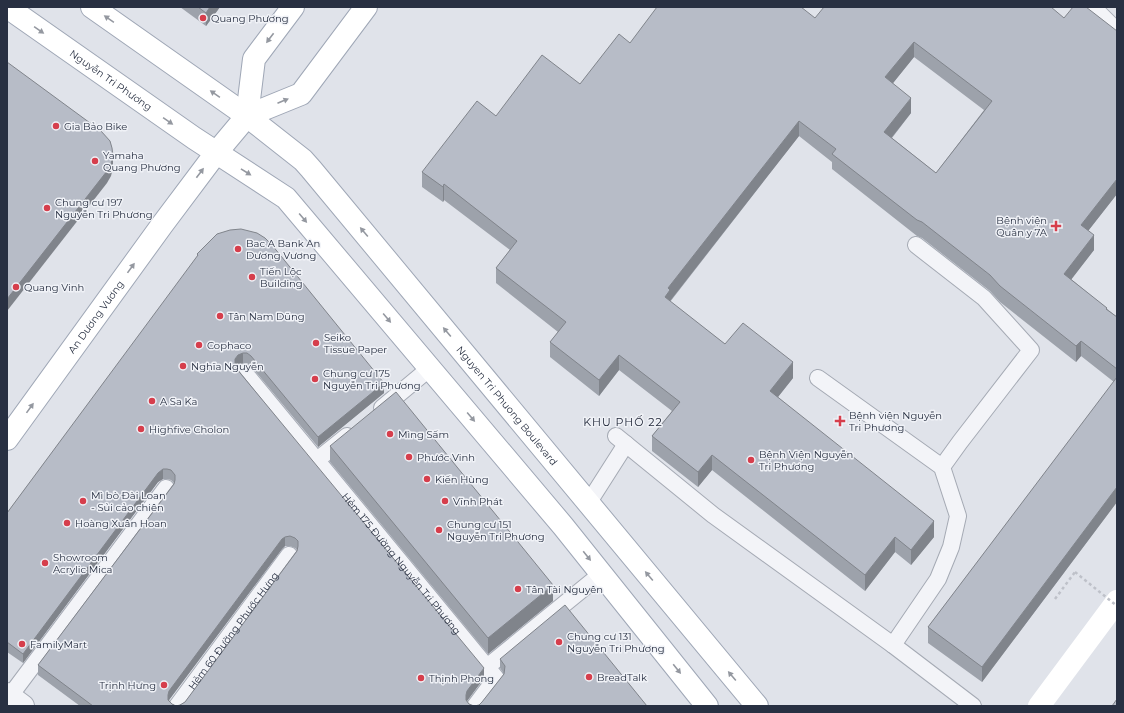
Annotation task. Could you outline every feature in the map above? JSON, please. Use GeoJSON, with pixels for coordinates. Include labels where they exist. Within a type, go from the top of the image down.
{"type":"FeatureCollection","features":[{"type":"Feature","properties":{"kind":"main road","name":"Nguyễn Tri Phương"},"geometry":{"type":"LineString","coordinates":[[7,7],[216,153]]}},
{"type":"Feature","properties":{"kind":"main road"},"geometry":{"type":"LineString","coordinates":[[92,7],[247,116]]}},
{"type":"Feature","properties":{"kind":"main road"},"geometry":{"type":"LineString","coordinates":[[247,116],[254,59],[294,7]]}},
{"type":"Feature","properties":{"kind":"main road"},"geometry":{"type":"LineString","coordinates":[[247,116],[301,94],[366,7]]}},
{"type":"Feature","properties":{"kind":"main road","name":"An Dương Vương"},"geometry":{"type":"LineString","coordinates":[[7,439],[162,225],[216,153],[247,116]]}},
{"type":"Feature","properties":{"kind":"main road","name":"Nguyen Tri Phuong Boulevard"},"geometry":{"type":"LineString","coordinates":[[247,116],[302,160],[323,182],[757,706]]}},
{"type":"Feature","properties":{"kind":"main road"},"geometry":{"type":"LineString","coordinates":[[216,153],[286,198],[563,526],[707,706]]}},
{"type":"Feature","properties":{"kind":"main road"},"geometry":{"type":"LineString","coordinates":[[563,526],[589,502]]}},
{"type":"Feature","properties":{"kind":"main road"},"geometry":{"type":"LineString","coordinates":[[1039,706],[1117,601]]}},
{"type":"Feature","properties":{"kind":"lane"},"geometry":{"type":"LineString","coordinates":[[1092,7],[1117,31]]}},
{"type":"Feature","properties":{"kind":"lane"},"geometry":{"type":"LineString","coordinates":[[916,245],[984,298],[1031,350],[942,467]]}},
{"type":"Feature","properties":{"kind":"lane"},"geometry":{"type":"LineString","coordinates":[[372,415],[430,368]]}},
{"type":"Feature","properties":{"kind":"lane","name":"Hẻm 175 Đường Nguyễn Tri Phương"},"geometry":{"type":"LineString","coordinates":[[244,372],[496,678],[476,706]]}},
{"type":"Feature","properties":{"kind":"lane"},"geometry":{"type":"LineString","coordinates":[[818,378],[942,467],[958,516],[951,547],[938,579],[893,645]]}},
{"type":"Feature","properties":{"kind":"lane"},"geometry":{"type":"LineString","coordinates":[[317,460],[360,425]]}},
{"type":"Feature","properties":{"kind":"lane"},"geometry":{"type":"LineString","coordinates":[[589,502],[621,440],[713,515],[893,645],[973,706]]}},
{"type":"Feature","properties":{"kind":"lane"},"geometry":{"type":"LineString","coordinates":[[13,699],[166,488]]}},
{"type":"Feature","properties":{"kind":"lane","name":"Hẻm 60 Đường Phước Hưng"},"geometry":{"type":"LineString","coordinates":[[177,706],[289,555]]}},
{"type":"Feature","properties":{"kind":"lane"},"geometry":{"type":"LineString","coordinates":[[487,667],[601,574]]}},
{"type":"Feature","properties":{"kind":"path"},"geometry":{"type":"LineString","coordinates":[[1055,599],[1075,572],[1117,606]]}},
{"type":"Feature","properties":{"kind":"building"},"geometry":{"type":"Polygon","coordinates":[[[198,7],[210,7],[206,13],[198,7]]]}},
{"type":"Feature","properties":{"kind":"building"},"geometry":{"type":"Polygon","coordinates":[[[657,7],[801,7],[815,18],[824,7],[1051,7],[1064,18],[1073,7],[1086,7],[1117,31],[1117,179],[1081,225],[1094,235],[1064,274],[1117,317],[1117,369],[1081,341],[1076,346],[1000,286],[990,275],[832,154],[836,149],[799,121],[668,288],[670,290],[665,297],[725,344],[743,323],[793,362],[770,391],[934,521],[911,550],[895,537],[865,575],[712,455],[698,472],[652,436],[680,402],[619,355],[599,380],[550,342],[566,322],[496,268],[517,241],[444,184],[443,187],[422,172],[477,101],[496,116],[542,55],[580,84],[619,34],[630,43],[657,7]],[[914,42],[885,77],[911,98],[884,132],[936,173],[992,101],[914,42]]]}},
{"type":"Feature","properties":{"kind":"building","name":"Chung cư 197 Nguyễn Tri Phương"},"geometry":{"type":"Polygon","coordinates":[[[7,62],[101,131],[110,141],[113,156],[107,171],[7,299],[7,62]]]}},
{"type":"Feature","properties":{"kind":"building"},"geometry":{"type":"Polygon","coordinates":[[[241,229],[257,233],[265,238],[384,383],[318,437],[251,356],[247,353],[243,353],[238,355],[235,359],[236,368],[484,668],[467,691],[466,700],[469,704],[474,706],[176,706],[93,706],[38,665],[174,484],[175,475],[171,470],[167,469],[163,469],[158,473],[23,654],[7,642],[7,513],[198,255],[197,254],[217,234],[230,230],[241,229]],[[290,536],[282,539],[169,691],[168,700],[176,706],[185,702],[297,551],[298,541],[295,538],[290,536]]]}},
{"type":"Feature","properties":{"kind":"building"},"geometry":{"type":"Polygon","coordinates":[[[1117,377],[1117,487],[982,667],[928,627],[1117,377]]]}},
{"type":"Feature","properties":{"kind":"building","name":"Chung cư 151 Nguyễn Tri Phương"},"geometry":{"type":"Polygon","coordinates":[[[396,392],[553,585],[488,638],[330,446],[396,392]]]}},
{"type":"Feature","properties":{"kind":"building","name":"Chung cư 131 Nguyễn Tri Phương"},"geometry":{"type":"Polygon","coordinates":[[[565,605],[647,706],[474,706],[479,705],[482,702],[504,674],[505,666],[500,659],[565,605]]]}},
{"type":"Feature","properties":{"kind":"building"},"geometry":{"type":"Polygon","coordinates":[[[1117,699],[1117,706],[1112,706],[1117,699]]]}},
{"type":"Feature","properties":{"kind":"place","name":"Quang Phương"},"geometry":{"type":"Point","coordinates":[203,18]}},
{"type":"Feature","properties":{"kind":"place","name":"Gia Bảo Bike"},"geometry":{"type":"Point","coordinates":[56,126]}},
{"type":"Feature","properties":{"kind":"place","name":"Yamaha Quang Phương"},"geometry":{"type":"Point","coordinates":[95,161]}},
{"type":"Feature","properties":{"kind":"place","name":"Chung cư 197 Nguyễn Tri Phương"},"geometry":{"type":"Point","coordinates":[47,208]}},
{"type":"Feature","properties":{"kind":"place","name":"Bệnh viện Quân y 7A"},"geometry":{"type":"Point","coordinates":[1056,226]}},
{"type":"Feature","properties":{"kind":"place","name":"Bac A Bank An Dương Vương"},"geometry":{"type":"Point","coordinates":[238,249]}},
{"type":"Feature","properties":{"kind":"place","name":"Tiến Lộc Building"},"geometry":{"type":"Point","coordinates":[252,277]}},
{"type":"Feature","properties":{"kind":"place","name":"Quang Vinh"},"geometry":{"type":"Point","coordinates":[16,287]}},
{"type":"Feature","properties":{"kind":"place","name":"Tân Nam Dũng"},"geometry":{"type":"Point","coordinates":[220,316]}},
{"type":"Feature","properties":{"kind":"place","name":"Seiko Tissue Paper"},"geometry":{"type":"Point","coordinates":[316,343]}},
{"type":"Feature","properties":{"kind":"place","name":"Cophaco"},"geometry":{"type":"Point","coordinates":[199,345]}},
{"type":"Feature","properties":{"kind":"place","name":"Nghĩa Nguyễn"},"geometry":{"type":"Point","coordinates":[183,366]}},
{"type":"Feature","properties":{"kind":"place","name":"Chung cư 175 Nguyễn Tri Phương"},"geometry":{"type":"Point","coordinates":[315,379]}},
{"type":"Feature","properties":{"kind":"place","name":"A Sa Ka"},"geometry":{"type":"Point","coordinates":[152,401]}},
{"type":"Feature","properties":{"kind":"place","name":"Bệnh viện Nguyễn Tri Phương"},"geometry":{"type":"Point","coordinates":[840,421]}},
{"type":"Feature","properties":{"kind":"place","name":"Highfive Cholon"},"geometry":{"type":"Point","coordinates":[141,429]}},
{"type":"Feature","properties":{"kind":"place","name":"Mìng Sấm"},"geometry":{"type":"Point","coordinates":[390,434]}},
{"type":"Feature","properties":{"kind":"place","name":"Phước Vinh"},"geometry":{"type":"Point","coordinates":[409,457]}},
{"type":"Feature","properties":{"kind":"place","name":"Bệnh Viện Nguyễn Tri Phương"},"geometry":{"type":"Point","coordinates":[751,460]}},
{"type":"Feature","properties":{"kind":"place","name":"Kiến Hùng"},"geometry":{"type":"Point","coordinates":[427,479]}},
{"type":"Feature","properties":{"kind":"place","name":"Mì bò Đài Loan - Sủi cảo chiên"},"geometry":{"type":"Point","coordinates":[83,501]}},
{"type":"Feature","properties":{"kind":"place","name":"Vĩnh Phát"},"geometry":{"type":"Point","coordinates":[445,501]}},
{"type":"Feature","properties":{"kind":"place","name":"Hoàng Xuân Hoan"},"geometry":{"type":"Point","coordinates":[67,523]}},
{"type":"Feature","properties":{"kind":"place","name":"Chung cư 151 Nguyễn Tri Phương"},"geometry":{"type":"Point","coordinates":[439,530]}},
{"type":"Feature","properties":{"kind":"place","name":"Showroom Acrylic Mica"},"geometry":{"type":"Point","coordinates":[45,563]}},
{"type":"Feature","properties":{"kind":"place","name":"Tân Tài Nguyên"},"geometry":{"type":"Point","coordinates":[518,589]}},
{"type":"Feature","properties":{"kind":"place","name":"Chung cư 131 Nguyễn Tri Phương"},"geometry":{"type":"Point","coordinates":[559,642]}},
{"type":"Feature","properties":{"kind":"place","name":"FamilyMart"},"geometry":{"type":"Point","coordinates":[22,644]}},
{"type":"Feature","properties":{"kind":"place","name":"BreadTalk"},"geometry":{"type":"Point","coordinates":[589,677]}},
{"type":"Feature","properties":{"kind":"place","name":"Thịnh Phong"},"geometry":{"type":"Point","coordinates":[421,678]}},
{"type":"Feature","properties":{"kind":"place","name":"Trịnh Hưng"},"geometry":{"type":"Point","coordinates":[164,685]}},
{"type":"Feature","properties":{"kind":"district","name":"KHU PHỐ 22"},"geometry":{"type":"Point","coordinates":[623,422]}}]}
